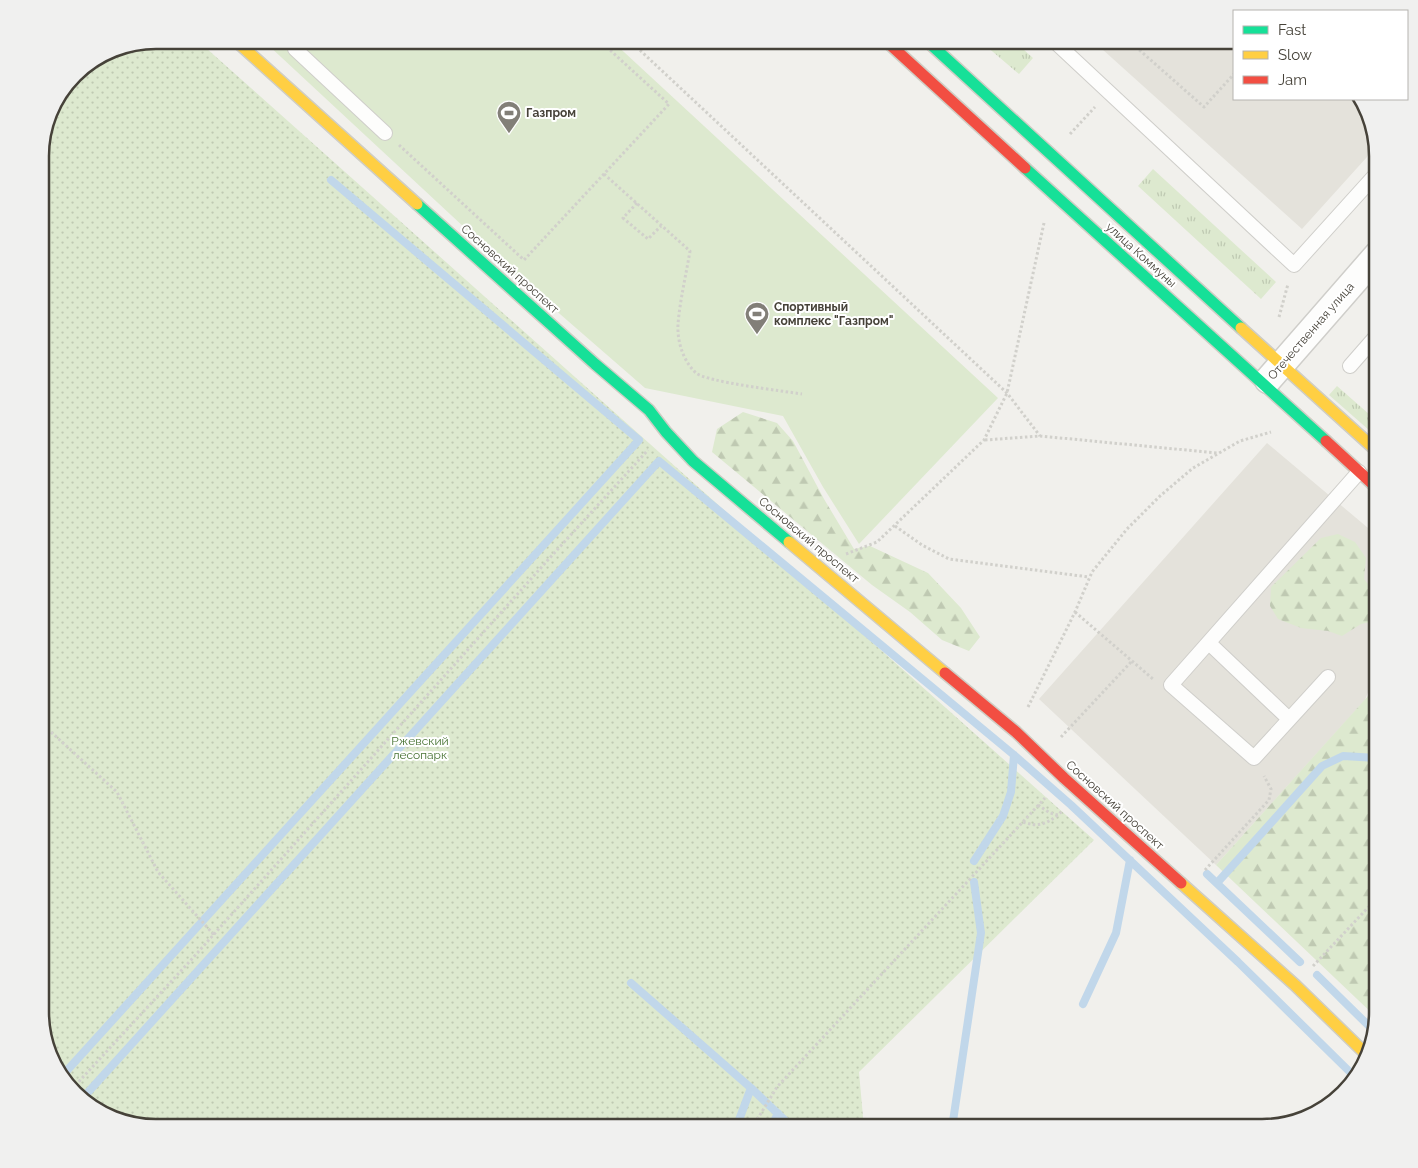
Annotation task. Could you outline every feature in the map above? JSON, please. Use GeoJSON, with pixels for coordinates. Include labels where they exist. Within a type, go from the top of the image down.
{"type":"FeatureCollection","features":[{"type":"Feature","properties":{"kind":"street","name":"Сосновский проспект"},"geometry":{"type":"LineString","coordinates":[[245,49],[595,364],[649,410],[693,461],[1016,732],[1042,758],[1295,985],[1362,1051]]}},
{"type":"Feature","properties":{"kind":"street","name":"улица Коммуны"},"geometry":{"type":"LineString","coordinates":[[901,49],[1369,481]]}},
{"type":"Feature","properties":{"kind":"street","name":"улица Коммуны"},"geometry":{"type":"LineString","coordinates":[[936,49],[1369,443]]}},
{"type":"Feature","properties":{"kind":"street","name":"Отечественная улица"},"geometry":{"type":"LineString","coordinates":[[1263,385],[1369,264]]}},
{"type":"Feature","properties":{"kind":"lane"},"geometry":{"type":"LineString","coordinates":[[295,49],[385,133]]}},
{"type":"Feature","properties":{"kind":"lane"},"geometry":{"type":"LineString","coordinates":[[1063,49],[1294,265],[1369,182]]}},
{"type":"Feature","properties":{"kind":"lane"},"geometry":{"type":"LineString","coordinates":[[1350,366],[1369,344]]}},
{"type":"Feature","properties":{"kind":"lane"},"geometry":{"type":"LineString","coordinates":[[1328,677],[1254,758],[1171,686],[1359,472]]}},
{"type":"Feature","properties":{"kind":"lane"},"geometry":{"type":"LineString","coordinates":[[1209,643],[1289,719]]}},
{"type":"Feature","properties":{"kind":"path"},"geometry":{"type":"LineString","coordinates":[[385,133],[524,260],[669,104],[609,49]]}},
{"type":"Feature","properties":{"kind":"path"},"geometry":{"type":"LineString","coordinates":[[639,49],[1008,393],[1040,436]]}},
{"type":"Feature","properties":{"kind":"path"},"geometry":{"type":"LineString","coordinates":[[1138,49],[1204,107],[1233,75]]}},
{"type":"Feature","properties":{"kind":"path"},"geometry":{"type":"LineString","coordinates":[[1070,134],[1109,92]]}},
{"type":"Feature","properties":{"kind":"path"},"geometry":{"type":"LineString","coordinates":[[604,174],[690,251],[678,325],[680,345],[687,360],[697,374],[721,381],[802,394]]}},
{"type":"Feature","properties":{"kind":"path"},"geometry":{"type":"LineString","coordinates":[[637,203],[623,218],[648,239],[661,226]]}},
{"type":"Feature","properties":{"kind":"path"},"geometry":{"type":"LineString","coordinates":[[817,566],[877,542],[984,440],[1008,393],[1044,223]]}},
{"type":"Feature","properties":{"kind":"path"},"geometry":{"type":"LineString","coordinates":[[1278,317],[1294,265]]}},
{"type":"Feature","properties":{"kind":"path"},"geometry":{"type":"LineString","coordinates":[[76,1084],[214,935],[547,561],[666,432]]}},
{"type":"Feature","properties":{"kind":"path"},"geometry":{"type":"LineString","coordinates":[[1016,732],[1075,612],[1092,572],[1127,529],[1160,496],[1193,468],[1240,440],[1271,432]]}},
{"type":"Feature","properties":{"kind":"path"},"geometry":{"type":"LineString","coordinates":[[984,440],[1040,436],[1218,453]]}},
{"type":"Feature","properties":{"kind":"path"},"geometry":{"type":"LineString","coordinates":[[895,526],[949,560],[1090,577]]}},
{"type":"Feature","properties":{"kind":"path"},"geometry":{"type":"LineString","coordinates":[[1075,612],[1160,685],[1171,686]]}},
{"type":"Feature","properties":{"kind":"path"},"geometry":{"type":"LineString","coordinates":[[1042,758],[1132,661]]}},
{"type":"Feature","properties":{"kind":"path"},"geometry":{"type":"LineString","coordinates":[[49,730],[117,792],[158,872],[214,935]]}},
{"type":"Feature","properties":{"kind":"path"},"geometry":{"type":"LineString","coordinates":[[1188,889],[1269,800],[1271,789],[1254,758]]}},
{"type":"Feature","properties":{"kind":"path"},"geometry":{"type":"LineString","coordinates":[[757,1119],[777,1087],[1048,795]]}},
{"type":"Feature","properties":{"kind":"path"},"geometry":{"type":"LineString","coordinates":[[1038,805],[1050,813],[1058,815]]}},
{"type":"Feature","properties":{"kind":"path"},"geometry":{"type":"LineString","coordinates":[[1023,822],[1034,826],[1050,821],[1066,806]]}},
{"type":"Feature","properties":{"kind":"path"},"geometry":{"type":"LineString","coordinates":[[1295,985],[1369,907]]}},
{"type":"Feature","properties":{"kind":"shaded area"},"geometry":{"type":"Polygon","coordinates":[[[1102,49],[1233,49],[1233,100],[1353,100],[1364,121],[1369,155],[1302,229],[1102,49]]]}},
{"type":"Feature","properties":{"kind":"shaded area"},"geometry":{"type":"Polygon","coordinates":[[[1267,443],[1369,529],[1369,690],[1365,700],[1216,865],[1039,699],[1267,443]]]}},
{"type":"Feature","properties":{"kind":"green space","name":"Ржевский лесопарк"},"geometry":{"type":"Polygon","coordinates":[[[149,49],[207,49],[1094,840],[859,1072],[863,1119],[156,1119],[128,1116],[115,1111],[102,1105],[75,1083],[54,1047],[49,1019],[49,149],[52,128],[63,102],[85,75],[108,60],[128,52],[149,49]]]}},
{"type":"Feature","properties":{"kind":"green space","name":"Cпортивный комплекс \"Газпром\""},"geometry":{"type":"Polygon","coordinates":[[[272,49],[621,49],[998,398],[859,544],[823,487],[783,416],[645,388],[522,281],[272,49]]]}},
{"type":"Feature","properties":{"kind":"green space"},"geometry":{"type":"Polygon","coordinates":[[[990,49],[1023,49],[1033,58],[1019,74],[990,49]]]}},
{"type":"Feature","properties":{"kind":"green space"},"geometry":{"type":"Polygon","coordinates":[[[1153,169],[1276,282],[1261,299],[1138,186],[1153,169]]]}},
{"type":"Feature","properties":{"kind":"green space"},"geometry":{"type":"Polygon","coordinates":[[[1337,386],[1369,414],[1369,430],[1329,395],[1337,386]]]}},
{"type":"Feature","properties":{"kind":"green space"},"geometry":{"type":"Polygon","coordinates":[[[743,412],[777,423],[793,441],[824,499],[854,549],[870,546],[928,573],[961,608],[980,637],[969,651],[942,640],[910,612],[872,585],[712,452],[717,429],[743,412]]]}},
{"type":"Feature","properties":{"kind":"green space"},"geometry":{"type":"Polygon","coordinates":[[[1338,534],[1355,542],[1366,558],[1364,579],[1369,586],[1369,622],[1361,624],[1342,636],[1328,631],[1301,628],[1278,619],[1270,606],[1271,587],[1321,538],[1338,534]]]}},
{"type":"Feature","properties":{"kind":"green space"},"geometry":{"type":"Polygon","coordinates":[[[1369,695],[1369,1010],[1216,865],[1369,695]]]}},
{"type":"Feature","properties":{"kind":"waterway"},"geometry":{"type":"LineString","coordinates":[[66,1071],[639,440],[331,180]]}},
{"type":"Feature","properties":{"kind":"waterway"},"geometry":{"type":"LineString","coordinates":[[86,1094],[659,461],[1014,755],[1071,805],[1238,962],[1351,1073]]}},
{"type":"Feature","properties":{"kind":"waterway"},"geometry":{"type":"LineString","coordinates":[[974,861],[1003,816],[1011,792],[1014,755]]}},
{"type":"Feature","properties":{"kind":"waterway"},"geometry":{"type":"LineString","coordinates":[[1217,883],[1322,766],[1343,756],[1369,758]]}},
{"type":"Feature","properties":{"kind":"waterway"},"geometry":{"type":"LineString","coordinates":[[1083,1004],[1116,933],[1130,860]]}},
{"type":"Feature","properties":{"kind":"waterway"},"geometry":{"type":"LineString","coordinates":[[1207,874],[1300,962]]}},
{"type":"Feature","properties":{"kind":"waterway"},"geometry":{"type":"LineString","coordinates":[[953,1119],[981,933],[974,882]]}},
{"type":"Feature","properties":{"kind":"waterway"},"geometry":{"type":"LineString","coordinates":[[1317,975],[1368,1025]]}},
{"type":"Feature","properties":{"kind":"waterway"},"geometry":{"type":"LineString","coordinates":[[631,983],[784,1119]]}},
{"type":"Feature","properties":{"kind":"waterway"},"geometry":{"type":"LineString","coordinates":[[739,1119],[751,1088]]}},
{"type":"Feature","properties":{"kind":"waterway"},"geometry":{"type":"LineString","coordinates":[[775,1119],[778,1113]]}},
{"type":"Feature","properties":{"kind":"traffic: fast"},"geometry":{"type":"LineString","coordinates":[[936,49],[1241,328]]}},
{"type":"Feature","properties":{"kind":"traffic: fast"},"geometry":{"type":"LineString","coordinates":[[1025,168],[1326,441]]}},
{"type":"Feature","properties":{"kind":"traffic: fast"},"geometry":{"type":"LineString","coordinates":[[417,204],[649,410],[693,461],[789,542]]}},
{"type":"Feature","properties":{"kind":"traffic: slow"},"geometry":{"type":"LineString","coordinates":[[245,49],[417,204]]}},
{"type":"Feature","properties":{"kind":"traffic: slow"},"geometry":{"type":"LineString","coordinates":[[1241,328],[1369,444]]}},
{"type":"Feature","properties":{"kind":"traffic: slow"},"geometry":{"type":"LineString","coordinates":[[789,542],[945,673]]}},
{"type":"Feature","properties":{"kind":"traffic: slow"},"geometry":{"type":"LineString","coordinates":[[1181,883],[1295,985],[1362,1051]]}},
{"type":"Feature","properties":{"kind":"traffic: jam"},"geometry":{"type":"LineString","coordinates":[[895,49],[1025,168]]}},
{"type":"Feature","properties":{"kind":"traffic: jam"},"geometry":{"type":"LineString","coordinates":[[1326,441],[1369,481]]}},
{"type":"Feature","properties":{"kind":"traffic: jam"},"geometry":{"type":"LineString","coordinates":[[945,673],[1016,732],[1064,778],[1181,883]]}},
{"type":"Feature","properties":{"kind":"place","name":"Газпром"},"geometry":{"type":"Point","coordinates":[509,134]}},
{"type":"Feature","properties":{"kind":"place","name":"Cпортивный комплекс \"Газпром\""},"geometry":{"type":"Point","coordinates":[757,335]}}]}
